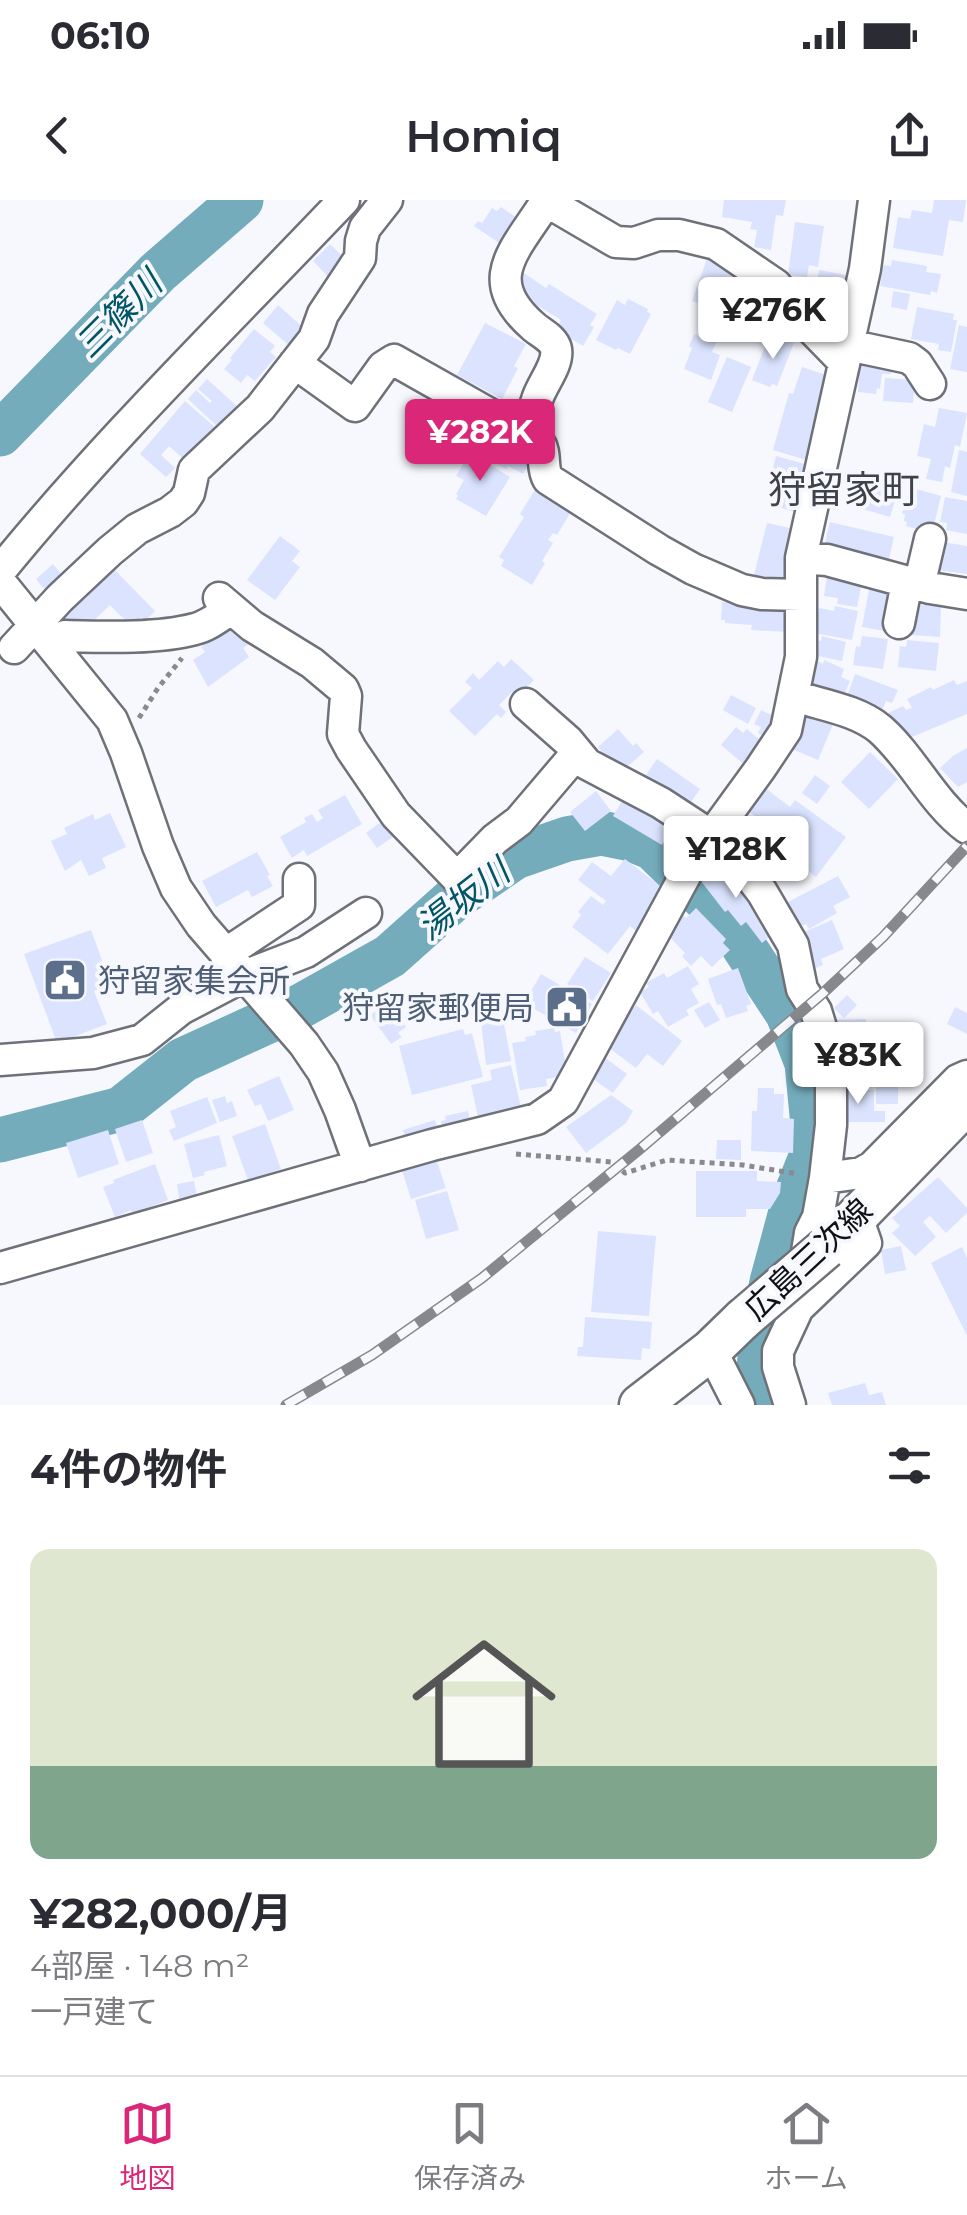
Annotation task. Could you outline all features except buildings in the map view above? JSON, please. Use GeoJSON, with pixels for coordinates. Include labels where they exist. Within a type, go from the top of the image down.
{"type":"FeatureCollection","features":[{"type":"Feature","properties":{"kind":"main road","name":"広島三次線"},"geometry":{"type":"LineString","coordinates":[[652,1400],[826,1248],[967,1103]]}},
{"type":"Feature","properties":{"kind":"street"},"geometry":{"type":"LineString","coordinates":[[0,571],[108,446],[344,200]]}},
{"type":"Feature","properties":{"kind":"street"},"geometry":{"type":"LineString","coordinates":[[32,628],[110,551],[137,529],[183,502],[194,470],[260,408],[314,338],[322,314],[360,258],[366,228],[387,200]]}},
{"type":"Feature","properties":{"kind":"street"},"geometry":{"type":"LineString","coordinates":[[0,1268],[466,1135],[536,1119],[563,1101],[693,861],[786,730],[800,658],[801,558],[864,269],[874,200]]}},
{"type":"Feature","properties":{"kind":"street"},"geometry":{"type":"LineString","coordinates":[[533,438],[531,423],[537,397],[555,359],[556,348],[516,310],[507,296],[504,280],[506,267],[546,201],[616,242],[680,235],[716,244],[776,285],[804,321],[846,354],[910,358],[930,384]]}},
{"type":"Feature","properties":{"kind":"street"},"geometry":{"type":"LineString","coordinates":[[295,363],[355,406],[383,366],[394,360],[533,438],[544,449],[544,472],[548,479],[659,550],[742,590],[801,594]]}},
{"type":"Feature","properties":{"kind":"street"},"geometry":{"type":"LineString","coordinates":[[899,623],[930,539]]}},
{"type":"Feature","properties":{"kind":"street"},"geometry":{"type":"LineString","coordinates":[[801,558],[828,560],[913,584],[967,594]]}},
{"type":"Feature","properties":{"kind":"street"},"geometry":{"type":"LineString","coordinates":[[0,582],[32,628],[112,720],[176,888],[323,1072],[360,1166]]}},
{"type":"Feature","properties":{"kind":"street"},"geometry":{"type":"LineString","coordinates":[[32,628],[170,633],[200,628],[225,603],[252,626],[312,663],[343,690],[343,734],[351,749],[396,815],[457,878],[519,821],[576,754]]}},
{"type":"Feature","properties":{"kind":"street"},"geometry":{"type":"LineString","coordinates":[[794,696],[860,717],[880,729],[952,817],[967,828]]}},
{"type":"Feature","properties":{"kind":"street"},"geometry":{"type":"LineString","coordinates":[[526,704],[568,741],[587,764],[662,803],[710,835],[745,870],[793,946],[802,990],[816,1011],[826,1044],[831,1076],[831,1125],[818,1218],[810,1234],[798,1308],[778,1350],[778,1367],[790,1405]]}},
{"type":"Feature","properties":{"kind":"street"},"geometry":{"type":"LineString","coordinates":[[0,1060],[93,1053],[142,1040],[240,971],[300,905],[299,879]]}},
{"type":"Feature","properties":{"kind":"street"},"geometry":{"type":"LineString","coordinates":[[240,971],[306,952],[366,914]]}},
{"type":"Feature","properties":{"kind":"street"},"geometry":{"type":"LineString","coordinates":[[825,1178],[861,1173],[872,1167],[958,1080],[967,1076]]}},
{"type":"Feature","properties":{"kind":"street"},"geometry":{"type":"LineString","coordinates":[[798,1308],[866,1243],[857,1217]]}},
{"type":"Feature","properties":{"kind":"street"},"geometry":{"type":"LineString","coordinates":[[711,1350],[740,1405]]}},
{"type":"Feature","properties":{"kind":"path"},"geometry":{"type":"LineString","coordinates":[[126,753],[136,750],[142,712],[202,637],[200,628]]}},
{"type":"Feature","properties":{"kind":"path"},"geometry":{"type":"LineString","coordinates":[[512,1154],[612,1162],[625,1174],[667,1160],[788,1172]]}},
{"type":"Feature","properties":{"kind":"waterway","name":"三篠川"},"geometry":{"type":"LineString","coordinates":[[0,434],[158,272],[241,200]]}},
{"type":"Feature","properties":{"kind":"waterway","name":"湯坂川"},"geometry":{"type":"LineString","coordinates":[[0,1140],[121,1109],[183,1060],[301,1006],[390,956],[455,898],[515,857],[567,839],[601,833],[631,839],[653,848],[725,918],[788,1014],[807,1063],[814,1136],[772,1282],[761,1335],[759,1374],[768,1405]]}},
{"type":"Feature","properties":{"kind":"railway"},"geometry":{"type":"LineString","coordinates":[[286,1405],[372,1355],[482,1278],[640,1149],[822,994],[883,937],[967,846]]}},
{"type":"Feature","properties":{"kind":"place","name":"狩留家集会所"},"geometry":{"type":"Point","coordinates":[65,980]}},
{"type":"Feature","properties":{"kind":"place","name":"狩留家郵便局"},"geometry":{"type":"Point","coordinates":[567,1007]}},
{"type":"Feature","properties":{"kind":"district","name":"狩留家町"},"geometry":{"type":"Point","coordinates":[844,489]}}]}
